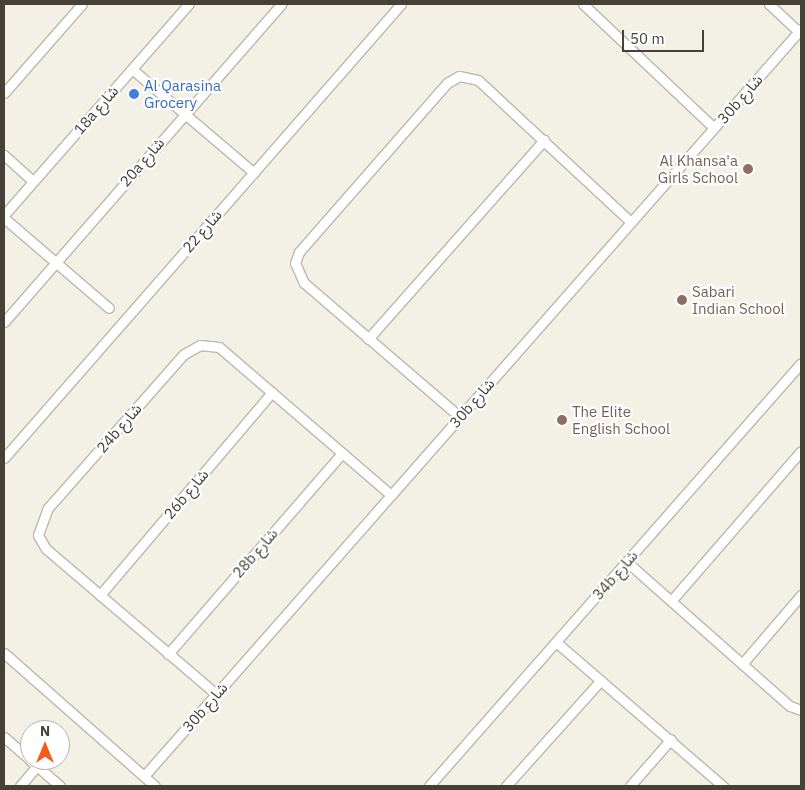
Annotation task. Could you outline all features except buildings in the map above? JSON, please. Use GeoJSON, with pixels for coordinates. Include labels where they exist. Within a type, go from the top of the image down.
{"type":"FeatureCollection","features":[{"type":"Feature","properties":{"kind":"street"},"geometry":{"type":"LineString","coordinates":[[4,93],[82,4]]}},
{"type":"Feature","properties":{"kind":"street","name":"18a شارع"},"geometry":{"type":"LineString","coordinates":[[4,216],[189,4]]}},
{"type":"Feature","properties":{"kind":"street","name":"20a شارع"},"geometry":{"type":"LineString","coordinates":[[4,322],[281,4]]}},
{"type":"Feature","properties":{"kind":"street","name":"شارع 22"},"geometry":{"type":"LineString","coordinates":[[4,458],[401,4]]}},
{"type":"Feature","properties":{"kind":"street"},"geometry":{"type":"LineString","coordinates":[[583,4],[714,128]]}},
{"type":"Feature","properties":{"kind":"street"},"geometry":{"type":"LineString","coordinates":[[769,4],[800,30]]}},
{"type":"Feature","properties":{"kind":"street","name":"30b شارع"},"geometry":{"type":"LineString","coordinates":[[144,776],[800,30]]}},
{"type":"Feature","properties":{"kind":"street"},"geometry":{"type":"LineString","coordinates":[[132,69],[254,173]]}},
{"type":"Feature","properties":{"kind":"street"},"geometry":{"type":"LineString","coordinates":[[460,417],[304,283],[295,263],[299,252],[447,83],[466,76],[478,80],[631,222]]}},
{"type":"Feature","properties":{"kind":"street"},"geometry":{"type":"LineString","coordinates":[[368,339],[544,140]]}},
{"type":"Feature","properties":{"kind":"street"},"geometry":{"type":"LineString","coordinates":[[4,154],[33,181]]}},
{"type":"Feature","properties":{"kind":"street"},"geometry":{"type":"LineString","coordinates":[[4,216],[109,308]]}},
{"type":"Feature","properties":{"kind":"street","name":"24b شارع"},"geometry":{"type":"LineString","coordinates":[[100,595],[46,549],[38,535],[48,508],[184,354],[200,345],[218,347],[272,392]]}},
{"type":"Feature","properties":{"kind":"street","name":"34b شارع"},"geometry":{"type":"LineString","coordinates":[[429,786],[801,363]]}},
{"type":"Feature","properties":{"kind":"street"},"geometry":{"type":"LineString","coordinates":[[272,392],[391,495]]}},
{"type":"Feature","properties":{"kind":"street","name":"26b شارع"},"geometry":{"type":"LineString","coordinates":[[100,595],[272,392]]}},
{"type":"Feature","properties":{"kind":"street"},"geometry":{"type":"LineString","coordinates":[[671,601],[801,451]]}},
{"type":"Feature","properties":{"kind":"street","name":"28b شارع"},"geometry":{"type":"LineString","coordinates":[[168,654],[342,453]]}},
{"type":"Feature","properties":{"kind":"street"},"geometry":{"type":"LineString","coordinates":[[627,562],[790,706],[801,710]]}},
{"type":"Feature","properties":{"kind":"street"},"geometry":{"type":"LineString","coordinates":[[100,595],[216,694]]}},
{"type":"Feature","properties":{"kind":"street"},"geometry":{"type":"LineString","coordinates":[[742,664],[801,595]]}},
{"type":"Feature","properties":{"kind":"street"},"geometry":{"type":"LineString","coordinates":[[556,642],[671,739],[723,786]]}},
{"type":"Feature","properties":{"kind":"street"},"geometry":{"type":"LineString","coordinates":[[4,653],[155,786]]}},
{"type":"Feature","properties":{"kind":"street"},"geometry":{"type":"LineString","coordinates":[[506,786],[600,680]]}},
{"type":"Feature","properties":{"kind":"street"},"geometry":{"type":"LineString","coordinates":[[4,737],[20,751]]}},
{"type":"Feature","properties":{"kind":"street"},"geometry":{"type":"LineString","coordinates":[[630,786],[671,739]]}},
{"type":"Feature","properties":{"kind":"street"},"geometry":{"type":"LineString","coordinates":[[20,786],[29,770]]}},
{"type":"Feature","properties":{"kind":"street"},"geometry":{"type":"LineString","coordinates":[[42,770],[60,786]]}},
{"type":"Feature","properties":{"kind":"place","name":"Al Qarasina Grocery"},"geometry":{"type":"Point","coordinates":[134,94]}},
{"type":"Feature","properties":{"kind":"place","name":"Al Khansa'a Girls School"},"geometry":{"type":"Point","coordinates":[748,169]}},
{"type":"Feature","properties":{"kind":"place","name":"Sabari Indian School"},"geometry":{"type":"Point","coordinates":[682,300]}},
{"type":"Feature","properties":{"kind":"place","name":"The Elite English School"},"geometry":{"type":"Point","coordinates":[562,420]}}]}
